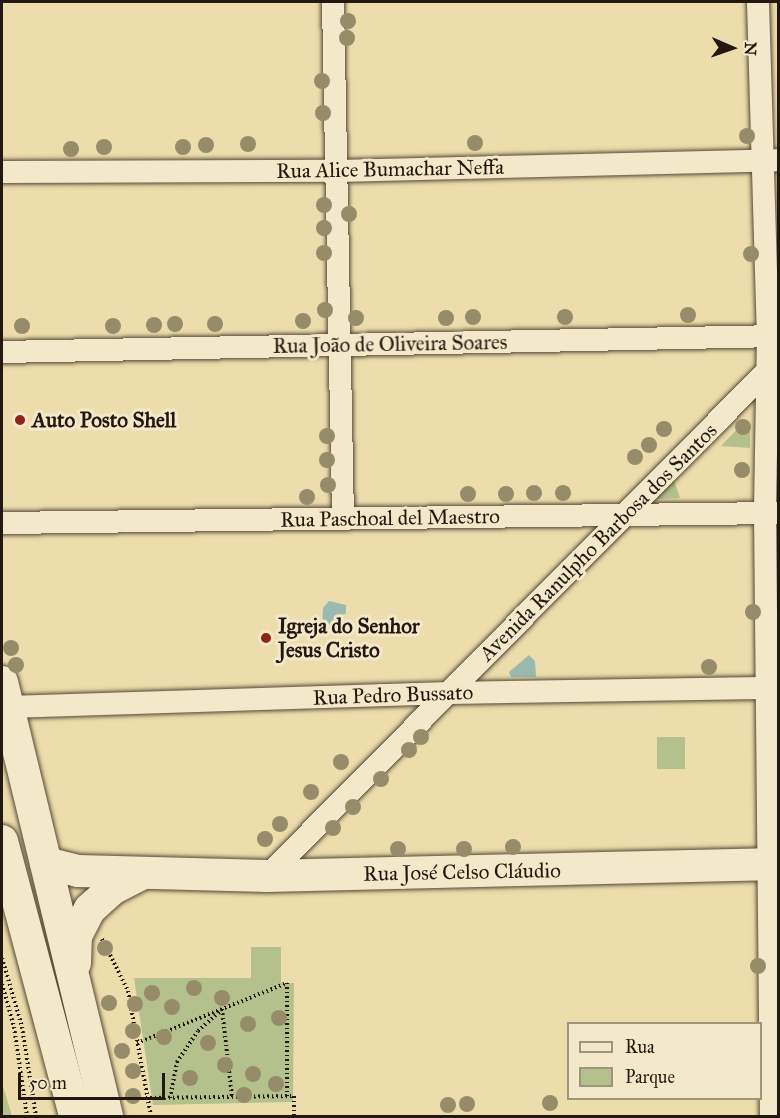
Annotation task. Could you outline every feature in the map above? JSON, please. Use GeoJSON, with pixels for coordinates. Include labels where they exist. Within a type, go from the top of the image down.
{"type":"FeatureCollection","features":[{"type":"Feature","properties":{"kind":"street"},"geometry":{"type":"LineString","coordinates":[[333,2],[338,171],[342,519]]}},
{"type":"Feature","properties":{"kind":"street"},"geometry":{"type":"LineString","coordinates":[[758,2],[771,160],[774,864],[771,1116]]}},
{"type":"Feature","properties":{"kind":"street","name":"Rua Alice Bumachar Neffa"},"geometry":{"type":"LineString","coordinates":[[2,172],[338,171],[771,160]]}},
{"type":"Feature","properties":{"kind":"street","name":"Rua João de Oliveira Soares"},"geometry":{"type":"LineString","coordinates":[[2,352],[773,336]]}},
{"type":"Feature","properties":{"kind":"street","name":"Avenida Ranulpho Barbosa dos Santos"},"geometry":{"type":"LineString","coordinates":[[267,876],[450,693],[623,513],[772,366]]}},
{"type":"Feature","properties":{"kind":"street","name":"Rua Paschoal del Maestro"},"geometry":{"type":"LineString","coordinates":[[2,523],[623,513],[772,513]]}},
{"type":"Feature","properties":{"kind":"street","name":"Rua Pedro Bussato"},"geometry":{"type":"LineString","coordinates":[[5,694],[450,693],[772,688]]}},
{"type":"Feature","properties":{"kind":"street"},"geometry":{"type":"LineString","coordinates":[[5,694],[108,1115]]}},
{"type":"Feature","properties":{"kind":"street"},"geometry":{"type":"LineString","coordinates":[[2,841],[15,952],[75,1116]]}},
{"type":"Feature","properties":{"kind":"street"},"geometry":{"type":"LineString","coordinates":[[46,863],[78,871],[131,873]]}},
{"type":"Feature","properties":{"kind":"street","name":"Rua José Celso Cláudio"},"geometry":{"type":"LineString","coordinates":[[74,979],[76,936],[90,909],[131,873],[267,876],[774,864]]}},
{"type":"Feature","properties":{"kind":"street"},"geometry":{"type":"LineString","coordinates":[[15,952],[82,886],[131,873]]}},
{"type":"Feature","properties":{"kind":"path"},"geometry":{"type":"LineString","coordinates":[[99,933],[128,991],[151,1116]]}},
{"type":"Feature","properties":{"kind":"path"},"geometry":{"type":"LineString","coordinates":[[15,952],[22,1027],[36,1116]]}},
{"type":"Feature","properties":{"kind":"path"},"geometry":{"type":"LineString","coordinates":[[137,1043],[287,983],[286,1096]]}},
{"type":"Feature","properties":{"kind":"path"},"geometry":{"type":"LineString","coordinates":[[2,984],[15,1027],[27,1116]]}},
{"type":"Feature","properties":{"kind":"path"},"geometry":{"type":"LineString","coordinates":[[222,1009],[232,1097]]}},
{"type":"Feature","properties":{"kind":"path"},"geometry":{"type":"LineString","coordinates":[[170,1098],[172,1074],[184,1050],[222,1009]]}},
{"type":"Feature","properties":{"kind":"path"},"geometry":{"type":"LineString","coordinates":[[147,1098],[294,1096],[294,1116]]}},
{"type":"Feature","properties":{"kind":"green space"},"geometry":{"type":"Polygon","coordinates":[[[745,421],[750,424],[750,448],[721,446],[745,421]]]}},
{"type":"Feature","properties":{"kind":"green space"},"geometry":{"type":"Polygon","coordinates":[[[674,480],[680,498],[658,499],[657,496],[674,480]]]}},
{"type":"Feature","properties":{"kind":"green space"},"geometry":{"type":"Polygon","coordinates":[[[657,737],[685,737],[685,769],[657,769],[657,737]]]}},
{"type":"Feature","properties":{"kind":"green space"},"geometry":{"type":"Polygon","coordinates":[[[251,947],[281,947],[281,983],[294,983],[293,1102],[153,1105],[134,978],[251,978],[251,947]]]}},
{"type":"Feature","properties":{"kind":"green space"},"geometry":{"type":"Polygon","coordinates":[[[2,1083],[12,1116],[2,1116],[2,1083]]]}},
{"type":"Feature","properties":{"kind":"water"},"geometry":{"type":"Polygon","coordinates":[[[329,601],[346,605],[346,613],[335,621],[335,628],[322,628],[323,608],[329,601]]]}},
{"type":"Feature","properties":{"kind":"water"},"geometry":{"type":"Polygon","coordinates":[[[529,655],[535,661],[536,677],[511,677],[509,672],[529,655]]]}},
{"type":"Feature","properties":{"kind":"place","name":"Auto Posto Shell"},"geometry":{"type":"Point","coordinates":[20,420]}},
{"type":"Feature","properties":{"kind":"place","name":"Igreja do Senhor Jesus Cristo"},"geometry":{"type":"Point","coordinates":[266,638]}}]}
